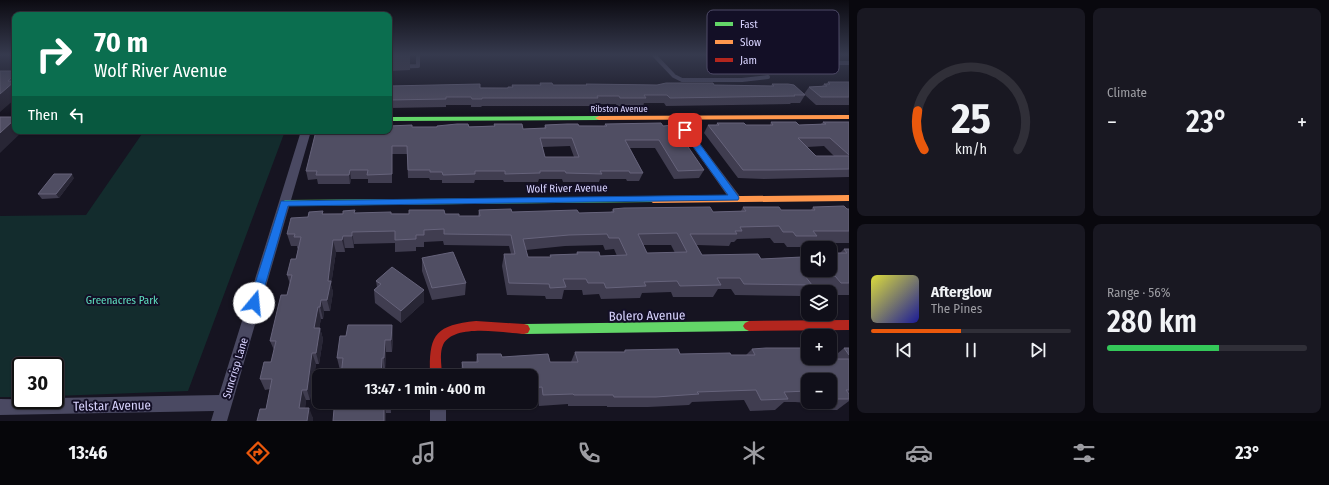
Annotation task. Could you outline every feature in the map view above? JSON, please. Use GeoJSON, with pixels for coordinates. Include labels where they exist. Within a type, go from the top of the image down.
{"type":"FeatureCollection","features":[{"type":"Feature","properties":{"kind":"street","name":"Ribston Avenue"},"geometry":{"type":"LineString","coordinates":[[392,119],[849,117]]}},
{"type":"Feature","properties":{"kind":"street"},"geometry":{"type":"LineString","coordinates":[[677,118],[735,198]]}},
{"type":"Feature","properties":{"kind":"street","name":"Suncrisp Lane"},"geometry":{"type":"LineString","coordinates":[[219,421],[305,134]]}},
{"type":"Feature","properties":{"kind":"street","name":"Wolf River Avenue"},"geometry":{"type":"LineString","coordinates":[[285,203],[849,198]]}},
{"type":"Feature","properties":{"kind":"street","name":"Bolero Avenue"},"geometry":{"type":"LineString","coordinates":[[436,369],[438,342],[446,333],[456,328],[473,326],[507,329],[849,325]]}},
{"type":"Feature","properties":{"kind":"street","name":"Telstar Avenue"},"geometry":{"type":"LineString","coordinates":[[0,407],[224,403]]}},
{"type":"Feature","properties":{"kind":"street"},"geometry":{"type":"LineString","coordinates":[[438,409],[438,421]]}},
{"type":"Feature","properties":{"kind":"lane"},"geometry":{"type":"LineString","coordinates":[[673,75],[682,80],[742,80],[768,77]]}},
{"type":"Feature","properties":{"kind":"green space","name":"Greenacres Park"},"geometry":{"type":"Polygon","coordinates":[[[142,134],[284,134],[188,391],[64,396],[64,357],[12,357],[12,397],[0,397],[0,216],[86,215],[142,134]]]}},
{"type":"Feature","properties":{"kind":"building"},"geometry":{"type":"Polygon","coordinates":[[[0,75],[12,75],[12,78],[8,81],[12,81],[12,84],[0,94],[0,75]]]}},
{"type":"Feature","properties":{"kind":"building"},"geometry":{"type":"Polygon","coordinates":[[[828,82],[849,82],[849,97],[821,97],[809,87],[827,86],[824,84],[830,84],[828,82]]]}},
{"type":"Feature","properties":{"kind":"building"},"geometry":{"type":"Polygon","coordinates":[[[540,83],[552,83],[553,85],[657,85],[666,83],[713,83],[714,85],[774,86],[772,84],[788,84],[794,85],[805,95],[670,98],[667,95],[644,95],[646,98],[597,96],[598,98],[472,99],[471,97],[446,97],[446,99],[392,100],[392,86],[480,84],[480,88],[508,88],[513,87],[512,85],[541,85],[540,83]]]}},
{"type":"Feature","properties":{"kind":"building"},"geometry":{"type":"Polygon","coordinates":[[[0,117],[12,117],[12,122],[0,133],[0,117]]]}},
{"type":"Feature","properties":{"kind":"building"},"geometry":{"type":"Polygon","coordinates":[[[771,122],[796,122],[799,125],[826,124],[823,122],[849,122],[849,155],[830,138],[798,138],[816,156],[849,156],[849,169],[743,170],[708,125],[719,125],[717,123],[744,123],[746,125],[773,125],[771,122]]]}},
{"type":"Feature","properties":{"kind":"building"},"geometry":{"type":"Polygon","coordinates":[[[661,123],[663,126],[673,125],[704,170],[678,171],[659,140],[625,140],[643,173],[630,173],[629,171],[600,171],[602,174],[566,173],[565,171],[540,171],[540,173],[505,174],[505,171],[475,171],[475,174],[443,175],[442,172],[430,172],[430,170],[408,170],[407,146],[392,146],[392,174],[367,175],[368,170],[350,170],[349,175],[316,175],[317,171],[306,171],[315,134],[392,134],[392,126],[412,125],[412,127],[437,127],[468,124],[469,127],[495,126],[494,124],[522,124],[523,129],[546,128],[545,125],[567,124],[578,124],[579,126],[607,126],[605,124],[661,123]],[[540,138],[545,157],[579,157],[572,138],[540,138]]]}},
{"type":"Feature","properties":{"kind":"building"},"geometry":{"type":"Polygon","coordinates":[[[54,174],[72,174],[56,194],[38,194],[54,174]]]}},
{"type":"Feature","properties":{"kind":"building"},"geometry":{"type":"Polygon","coordinates":[[[844,206],[849,209],[849,231],[813,231],[817,236],[796,236],[793,232],[783,232],[779,226],[740,227],[742,231],[735,231],[737,234],[690,234],[702,255],[758,254],[761,259],[801,257],[801,277],[806,277],[812,285],[744,284],[740,278],[717,278],[721,285],[680,286],[677,281],[644,282],[646,286],[606,288],[604,283],[588,283],[586,279],[563,279],[566,287],[550,288],[549,284],[509,283],[504,254],[515,254],[511,235],[444,234],[444,229],[424,230],[424,235],[416,235],[416,239],[395,240],[395,231],[352,232],[352,236],[343,236],[342,240],[333,240],[328,281],[331,281],[327,300],[321,300],[320,307],[318,307],[314,328],[320,328],[316,353],[312,353],[307,390],[302,390],[299,408],[309,408],[307,421],[257,421],[260,409],[266,409],[272,379],[260,379],[264,362],[271,362],[276,341],[270,341],[278,307],[281,295],[287,295],[292,275],[287,275],[291,259],[296,259],[301,237],[294,237],[295,234],[287,234],[291,218],[308,217],[309,212],[323,211],[322,214],[343,214],[343,211],[355,210],[354,213],[391,212],[391,214],[409,214],[409,210],[444,210],[445,214],[480,216],[479,210],[511,209],[512,212],[577,210],[579,213],[614,212],[613,209],[624,208],[710,207],[713,212],[746,211],[743,207],[779,207],[781,210],[815,210],[813,207],[844,206]],[[677,233],[638,234],[647,253],[687,252],[677,233]],[[607,234],[569,235],[523,239],[528,257],[551,257],[550,255],[578,254],[577,252],[599,252],[600,256],[627,255],[619,238],[609,238],[607,234]]]}},
{"type":"Feature","properties":{"kind":"building"},"geometry":{"type":"Polygon","coordinates":[[[844,249],[849,249],[849,283],[841,283],[836,277],[837,253],[847,253],[844,249]]]}},
{"type":"Feature","properties":{"kind":"building"},"geometry":{"type":"Polygon","coordinates":[[[453,252],[466,283],[432,288],[422,258],[453,252]]]}},
{"type":"Feature","properties":{"kind":"building"},"geometry":{"type":"Polygon","coordinates":[[[392,267],[424,290],[401,311],[374,290],[381,284],[376,281],[392,267]]]}},
{"type":"Feature","properties":{"kind":"building"},"geometry":{"type":"Polygon","coordinates":[[[348,325],[392,325],[391,340],[385,340],[384,358],[382,358],[381,369],[342,369],[343,358],[337,358],[340,336],[346,336],[348,325]]]}},
{"type":"Feature","properties":{"kind":"building"},"geometry":{"type":"Polygon","coordinates":[[[801,348],[801,365],[837,365],[837,359],[849,359],[849,390],[846,390],[849,394],[849,399],[837,399],[837,373],[801,373],[801,391],[784,392],[788,399],[761,400],[756,390],[697,392],[699,394],[656,397],[614,397],[613,395],[573,394],[543,395],[542,387],[538,387],[538,369],[463,369],[462,362],[478,362],[477,354],[501,354],[502,357],[548,354],[550,362],[578,362],[575,352],[625,352],[625,350],[678,349],[680,354],[730,353],[731,355],[755,355],[752,349],[801,348]]]}},
{"type":"Feature","properties":{"kind":"building"},"geometry":{"type":"Polygon","coordinates":[[[844,348],[849,348],[849,355],[844,348]]]}},
{"type":"Feature","properties":{"kind":"building"},"geometry":{"type":"Polygon","coordinates":[[[334,409],[384,409],[384,421],[333,421],[334,409]]]}},
{"type":"Feature","properties":{"kind":"traffic: fast"},"geometry":{"type":"LineString","coordinates":[[392,119],[599,118]]}},
{"type":"Feature","properties":{"kind":"traffic: fast"},"geometry":{"type":"LineString","coordinates":[[285,203],[653,200]]}},
{"type":"Feature","properties":{"kind":"traffic: fast"},"geometry":{"type":"LineString","coordinates":[[524,329],[749,326]]}},
{"type":"Feature","properties":{"kind":"traffic: slow"},"geometry":{"type":"LineString","coordinates":[[599,118],[849,117]]}},
{"type":"Feature","properties":{"kind":"traffic: slow"},"geometry":{"type":"LineString","coordinates":[[653,200],[849,198]]}},
{"type":"Feature","properties":{"kind":"traffic: jam"},"geometry":{"type":"LineString","coordinates":[[749,326],[849,325]]}},
{"type":"Feature","properties":{"kind":"traffic: jam"},"geometry":{"type":"LineString","coordinates":[[436,369],[435,357],[437,345],[443,336],[452,330],[476,326],[524,329]]}},
{"type":"Feature","properties":{"kind":"route"},"geometry":{"type":"LineString","coordinates":[[254,303],[285,203],[735,198],[685,130]]}}]}
